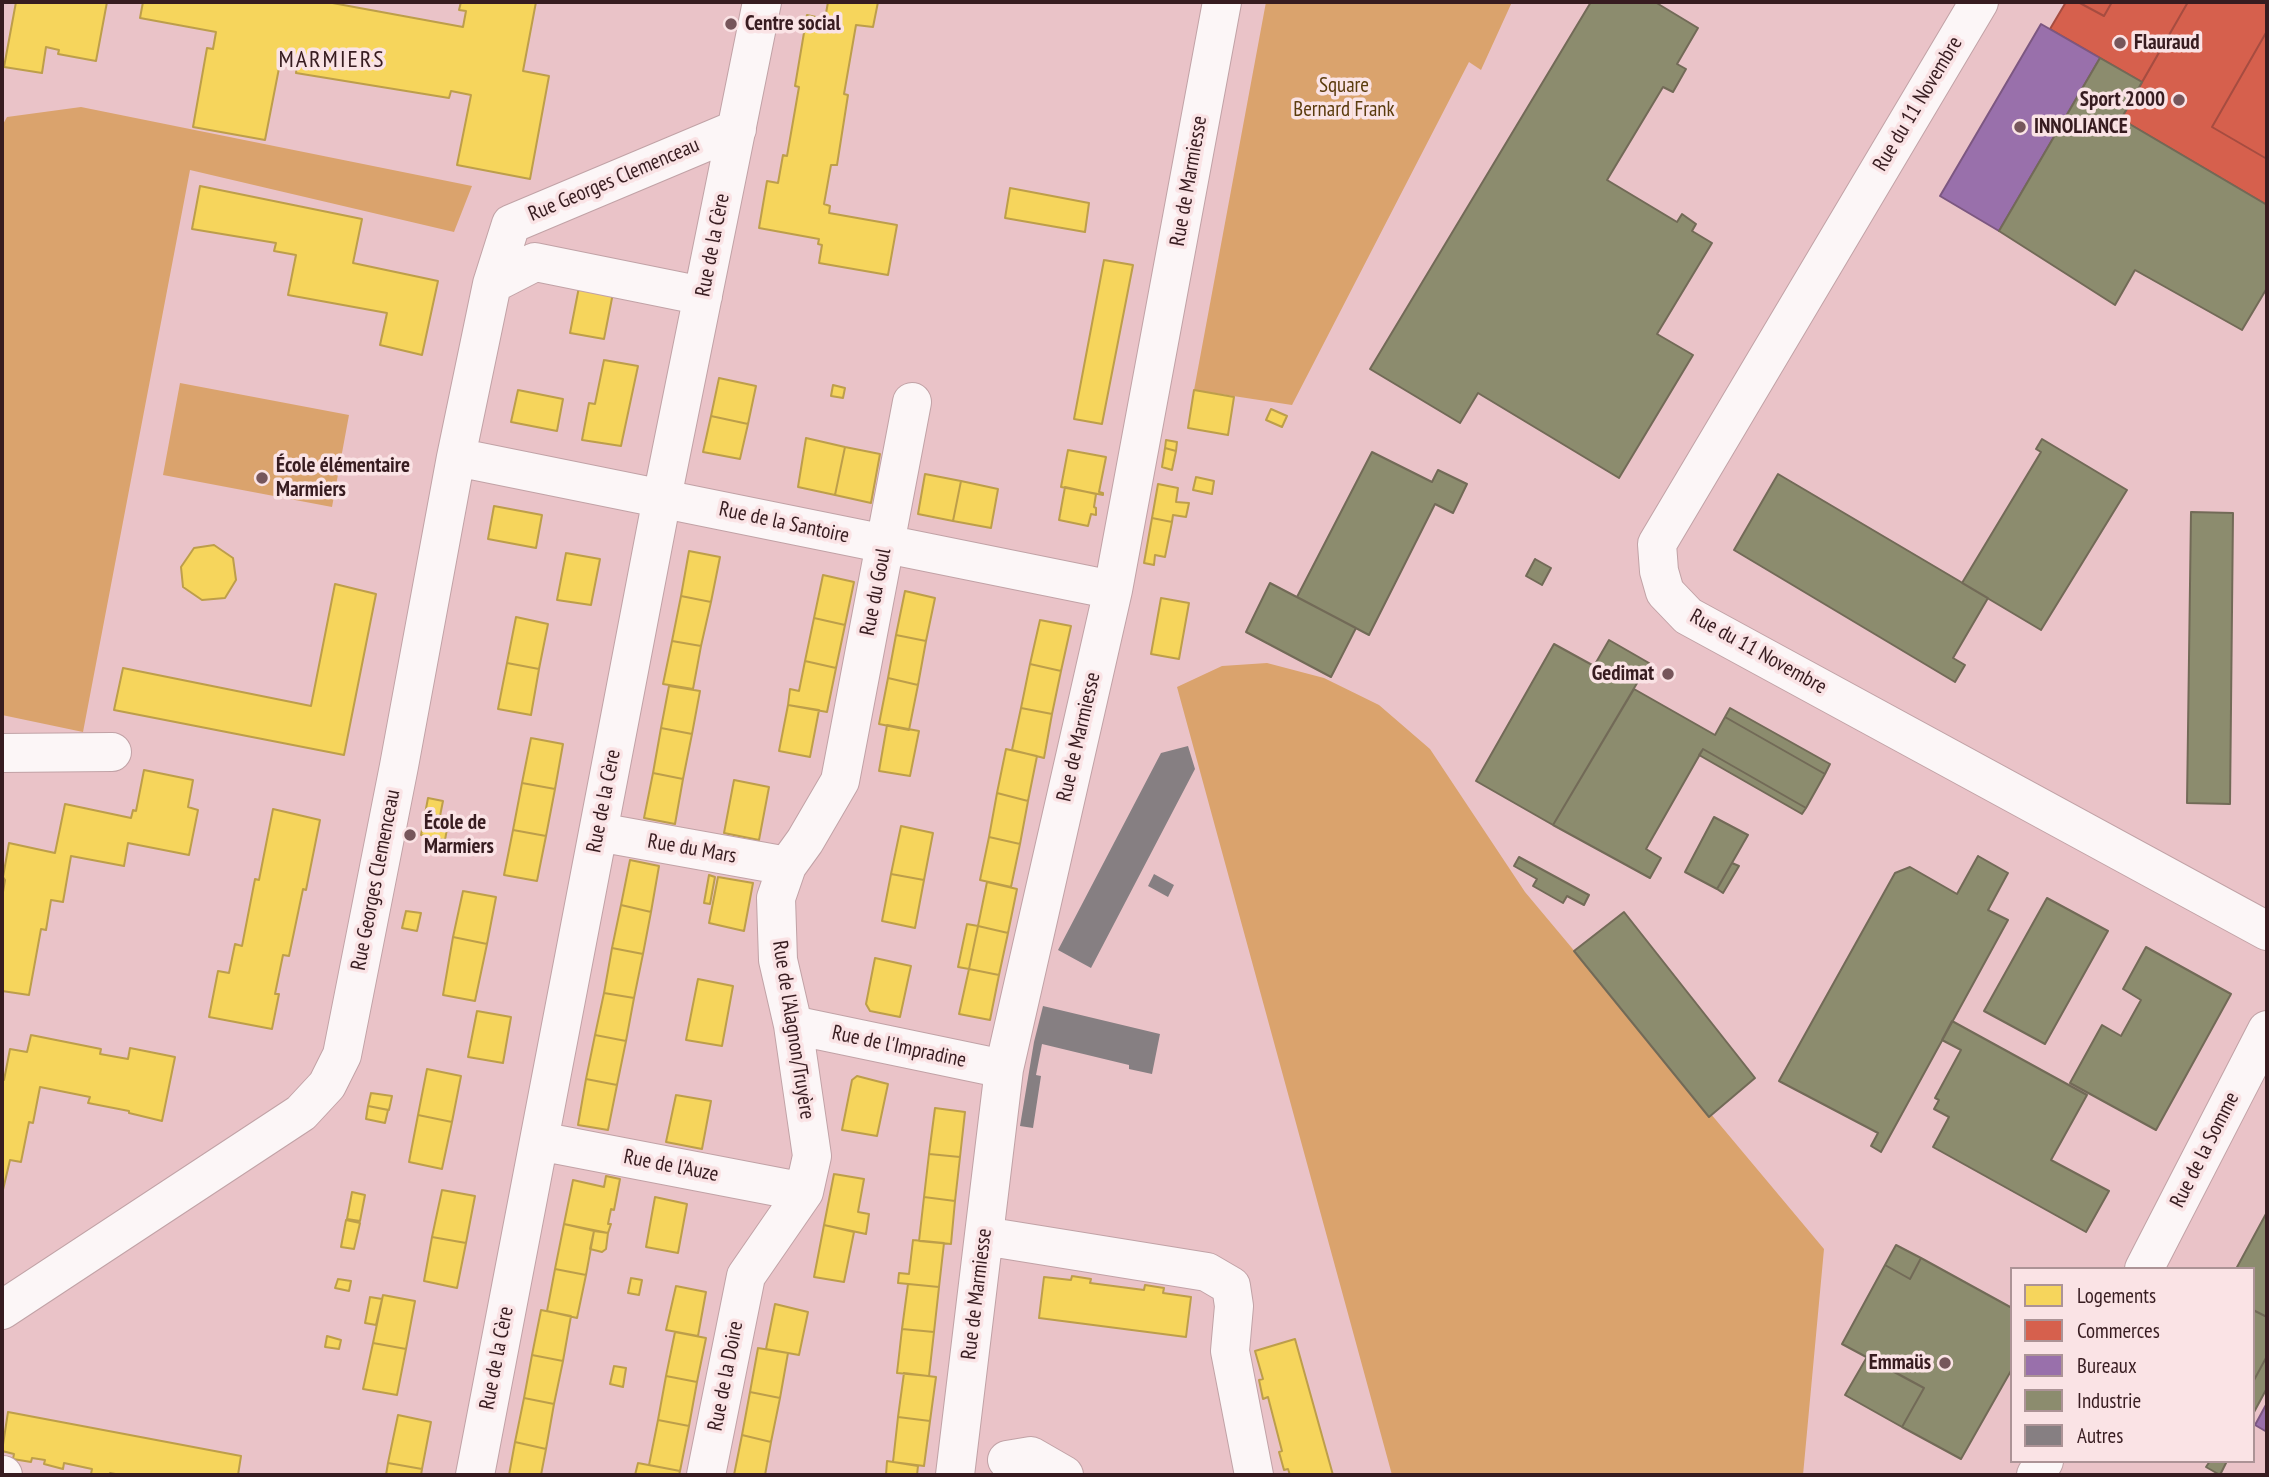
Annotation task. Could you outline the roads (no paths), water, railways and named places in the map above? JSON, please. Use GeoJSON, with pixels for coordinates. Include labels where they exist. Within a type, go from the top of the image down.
{"type":"FeatureCollection","features":[{"type":"Feature","properties":{"kind":"street","name":"Rue de la Cère"},"geometry":{"type":"LineString","coordinates":[[475,1475],[662,498],[762,2]]}},
{"type":"Feature","properties":{"kind":"street","name":"Rue de Marmiesse"},"geometry":{"type":"LineString","coordinates":[[954,1475],[1004,1069],[1113,590],[1222,2]]}},
{"type":"Feature","properties":{"kind":"street","name":"Rue du 11 Novembre"},"geometry":{"type":"LineString","coordinates":[[1979,2],[1657,544],[1659,571],[1665,592],[1688,616],[2267,931]]}},
{"type":"Feature","properties":{"kind":"street","name":"Rue Georges Clemenceau"},"geometry":{"type":"LineString","coordinates":[[2,1310],[301,1113],[327,1085],[342,1055],[456,457],[492,284],[511,223],[737,129]]}},
{"type":"Feature","properties":{"kind":"street"},"geometry":{"type":"LineString","coordinates":[[492,284],[535,262],[703,296]]}},
{"type":"Feature","properties":{"kind":"street","name":"Rue du Goul"},"geometry":{"type":"LineString","coordinates":[[840,781],[912,402]]}},
{"type":"Feature","properties":{"kind":"street","name":"Rue de la Santoire"},"geometry":{"type":"LineString","coordinates":[[456,457],[1113,590]]}},
{"type":"Feature","properties":{"kind":"street"},"geometry":{"type":"LineString","coordinates":[[2,753],[112,752]]}},
{"type":"Feature","properties":{"kind":"street","name":"Rue de l'Alagnon/Truyère"},"geometry":{"type":"LineString","coordinates":[[746,1276],[804,1192],[812,1156],[793,1025],[778,960],[776,898],[787,866],[840,781]]}},
{"type":"Feature","properties":{"kind":"street","name":"Rue du Mars"},"geometry":{"type":"LineString","coordinates":[[598,832],[787,866]]}},
{"type":"Feature","properties":{"kind":"street","name":"Rue de l'Impradine"},"geometry":{"type":"LineString","coordinates":[[793,1025],[1004,1069]]}},
{"type":"Feature","properties":{"kind":"street","name":"Rue de la Somme"},"geometry":{"type":"LineString","coordinates":[[2145,1267],[2267,1030]]}},
{"type":"Feature","properties":{"kind":"street","name":"Rue de l'Auze"},"geometry":{"type":"LineString","coordinates":[[539,1141],[804,1192]]}},
{"type":"Feature","properties":{"kind":"street"},"geometry":{"type":"LineString","coordinates":[[984,1236],[1207,1272],[1231,1286],[1234,1306],[1230,1351],[1254,1475]]}},
{"type":"Feature","properties":{"kind":"street","name":"Rue de la Doire"},"geometry":{"type":"LineString","coordinates":[[706,1475],[746,1276]]}},
{"type":"Feature","properties":{"kind":"street"},"geometry":{"type":"LineString","coordinates":[[1007,1460],[1031,1457],[1064,1475]]}},
{"type":"Feature","properties":{"kind":"place","name":"Centre social"},"geometry":{"type":"Point","coordinates":[731,24]}},
{"type":"Feature","properties":{"kind":"place","name":"Flauraud"},"geometry":{"type":"Point","coordinates":[2120,43]}},
{"type":"Feature","properties":{"kind":"place","name":"Sport 2000"},"geometry":{"type":"Point","coordinates":[2179,100]}},
{"type":"Feature","properties":{"kind":"place","name":"INNOLIANCE"},"geometry":{"type":"Point","coordinates":[2020,127]}},
{"type":"Feature","properties":{"kind":"place","name":"École élémentaire Marmiers"},"geometry":{"type":"Point","coordinates":[262,478]}},
{"type":"Feature","properties":{"kind":"place","name":"Gedimat"},"geometry":{"type":"Point","coordinates":[1668,674]}},
{"type":"Feature","properties":{"kind":"place","name":"École de Marmiers"},"geometry":{"type":"Point","coordinates":[410,835]}},
{"type":"Feature","properties":{"kind":"place","name":"Emmaüs"},"geometry":{"type":"Point","coordinates":[1945,1363]}},
{"type":"Feature","properties":{"kind":"district","name":"MARMIERS"},"geometry":{"type":"Point","coordinates":[332,60]}},
{"type":"Feature","properties":{"kind":"park label","name":"Square Bernard Frank"},"geometry":{"type":"Point","coordinates":[1344,98]}}]}
